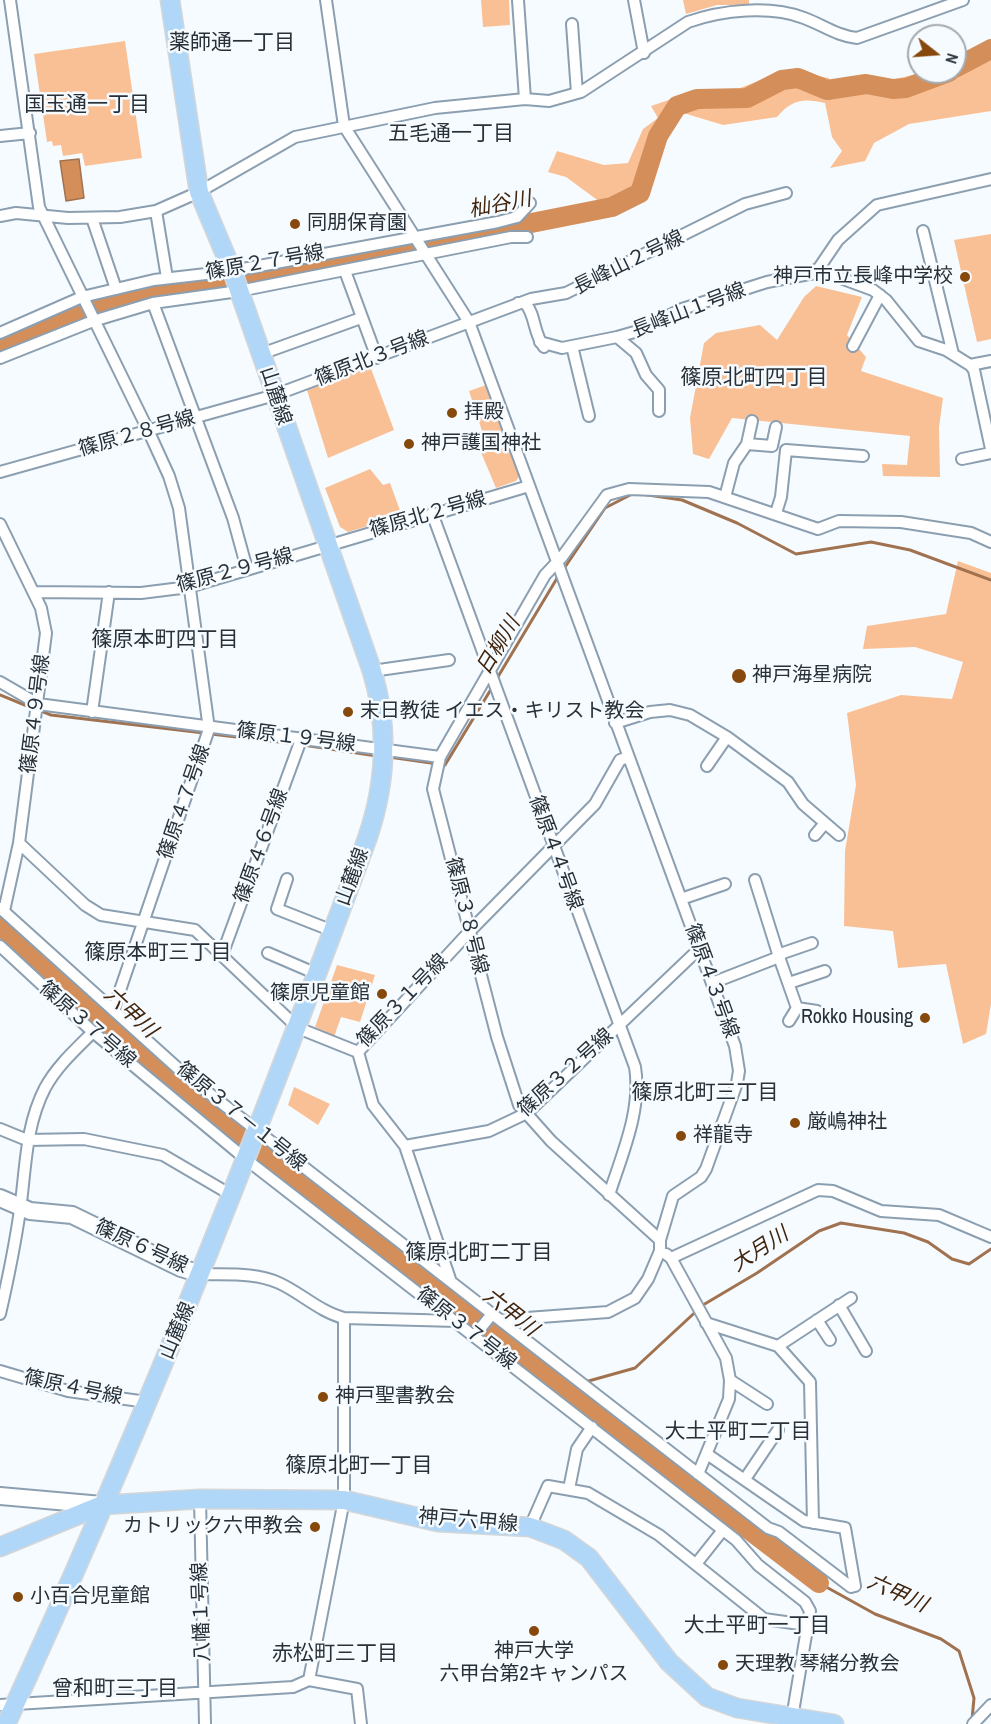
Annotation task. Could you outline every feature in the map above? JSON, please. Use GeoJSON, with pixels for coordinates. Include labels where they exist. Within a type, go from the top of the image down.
{"type":"FeatureCollection","features":[{"type":"Feature","properties":{"kind":"main road","name":"山麓線"},"geometry":{"type":"LineString","coordinates":[[6,1724],[8,1705],[91,1538],[102,1505],[233,1196],[318,974],[375,814],[381,785],[384,749],[382,713],[372,671],[236,281],[200,192],[170,0]]}},
{"type":"Feature","properties":{"kind":"main road","name":"神戸六甲線"},"geometry":{"type":"LineString","coordinates":[[0,1547],[102,1505],[200,1499],[344,1500],[438,1522],[530,1527],[564,1540],[589,1558],[669,1662],[707,1697],[737,1708],[793,1721],[834,1724]]}},
{"type":"Feature","properties":{"kind":"street"},"geometry":{"type":"LineString","coordinates":[[10,0],[39,207],[82,297]]}},
{"type":"Feature","properties":{"kind":"street"},"geometry":{"type":"LineString","coordinates":[[0,1],[17,0]]}},
{"type":"Feature","properties":{"kind":"street"},"geometry":{"type":"LineString","coordinates":[[326,0],[344,126]]}},
{"type":"Feature","properties":{"kind":"street"},"geometry":{"type":"LineString","coordinates":[[518,0],[525,99]]}},
{"type":"Feature","properties":{"kind":"street"},"geometry":{"type":"LineString","coordinates":[[634,0],[644,53]]}},
{"type":"Feature","properties":{"kind":"street"},"geometry":{"type":"LineString","coordinates":[[0,216],[16,213],[92,218],[156,211],[200,192],[295,137],[435,108],[525,99],[549,101],[577,93],[604,80],[688,22],[720,13],[777,12],[804,18],[843,37],[857,38],[947,3],[963,0]]}},
{"type":"Feature","properties":{"kind":"street"},"geometry":{"type":"LineString","coordinates":[[572,24],[577,93]]}},
{"type":"Feature","properties":{"kind":"street","name":"篠原４３号線"},"geometry":{"type":"LineString","coordinates":[[344,126],[469,322],[738,1058],[737,1083],[706,1169],[701,1177],[673,1196],[648,1279],[635,1298],[609,1312],[496,1317]]}},
{"type":"Feature","properties":{"kind":"street"},"geometry":{"type":"LineString","coordinates":[[0,136],[30,133]]}},
{"type":"Feature","properties":{"kind":"street"},"geometry":{"type":"LineString","coordinates":[[809,274],[819,268],[838,240],[877,205],[991,179]]}},
{"type":"Feature","properties":{"kind":"street","name":"長峰山２号線"},"geometry":{"type":"LineString","coordinates":[[469,322],[518,303],[566,293],[746,204],[786,193]]}},
{"type":"Feature","properties":{"kind":"street","name":"篠原２７号線"},"geometry":{"type":"LineString","coordinates":[[0,358],[93,321],[153,303],[416,238],[517,217],[530,203]]}},
{"type":"Feature","properties":{"kind":"street"},"geometry":{"type":"LineString","coordinates":[[156,211],[167,278]]}},
{"type":"Feature","properties":{"kind":"street"},"geometry":{"type":"LineString","coordinates":[[92,218],[116,289]]}},
{"type":"Feature","properties":{"kind":"street"},"geometry":{"type":"LineString","coordinates":[[923,231],[953,354]]}},
{"type":"Feature","properties":{"kind":"street","name":"篠原２７号線"},"geometry":{"type":"LineString","coordinates":[[0,333],[82,297],[167,278],[236,281],[345,271],[512,237],[527,237]]}},
{"type":"Feature","properties":{"kind":"street"},"geometry":{"type":"LineString","coordinates":[[345,271],[377,358]]}},
{"type":"Feature","properties":{"kind":"street","name":"長峰山１号線"},"geometry":{"type":"LineString","coordinates":[[518,303],[525,303],[530,309],[534,331],[540,342],[573,349],[638,331],[682,309],[767,282],[809,274],[827,273],[873,290],[880,295]]}},
{"type":"Feature","properties":{"kind":"street"},"geometry":{"type":"LineString","coordinates":[[853,346],[880,295],[919,341],[953,354],[970,365],[974,370],[991,451],[962,459]]}},
{"type":"Feature","properties":{"kind":"street","name":"篠原４７号線"},"geometry":{"type":"LineString","coordinates":[[82,297],[148,430],[169,476],[179,508],[208,733],[114,1008]]}},
{"type":"Feature","properties":{"kind":"street"},"geometry":{"type":"LineString","coordinates":[[153,303],[233,518],[247,569]]}},
{"type":"Feature","properties":{"kind":"street"},"geometry":{"type":"LineString","coordinates":[[261,354],[362,318]]}},
{"type":"Feature","properties":{"kind":"street","name":"篠原北３号線"},"geometry":{"type":"LineString","coordinates":[[274,395],[469,322]]}},
{"type":"Feature","properties":{"kind":"street"},"geometry":{"type":"LineString","coordinates":[[611,338],[636,353],[646,375],[659,390],[658,411]]}},
{"type":"Feature","properties":{"kind":"street"},"geometry":{"type":"LineString","coordinates":[[573,349],[589,416]]}},
{"type":"Feature","properties":{"kind":"street"},"geometry":{"type":"LineString","coordinates":[[970,365],[991,361]]}},
{"type":"Feature","properties":{"kind":"street","name":"篠原２８号線"},"geometry":{"type":"LineString","coordinates":[[0,472],[274,395]]}},
{"type":"Feature","properties":{"kind":"street"},"geometry":{"type":"LineString","coordinates":[[725,497],[735,464],[747,444],[752,422]]}},
{"type":"Feature","properties":{"kind":"street"},"geometry":{"type":"LineString","coordinates":[[747,444],[772,446],[776,427]]}},
{"type":"Feature","properties":{"kind":"street"},"geometry":{"type":"LineString","coordinates":[[776,513],[781,497],[786,450],[863,456]]}},
{"type":"Feature","properties":{"kind":"street","name":"篠原北２号線"},"geometry":{"type":"LineString","coordinates":[[327,545],[529,486]]}},
{"type":"Feature","properties":{"kind":"street","name":"篠原３８号線"},"geometry":{"type":"LineString","coordinates":[[698,1474],[729,1399],[730,1380],[726,1358],[670,1258],[660,1245],[551,1141],[519,1105],[497,1037],[433,789],[440,758],[492,673],[545,575],[557,563],[607,495],[629,489],[709,492],[818,529],[839,521],[901,522],[970,533],[991,542]]}},
{"type":"Feature","properties":{"kind":"street","name":"篠原４４号線"},"geometry":{"type":"LineString","coordinates":[[432,513],[492,673],[552,848],[635,1067],[638,1087],[636,1106],[609,1195]]}},
{"type":"Feature","properties":{"kind":"street","name":"篠原４９号線"},"geometry":{"type":"LineString","coordinates":[[0,524],[41,608],[46,633],[19,843],[2,909]]}},
{"type":"Feature","properties":{"kind":"street","name":"篠原２９号線"},"geometry":{"type":"LineString","coordinates":[[34,592],[141,592],[189,587],[327,545]]}},
{"type":"Feature","properties":{"kind":"street"},"geometry":{"type":"LineString","coordinates":[[92,712],[109,592]]}},
{"type":"Feature","properties":{"kind":"street"},"geometry":{"type":"LineString","coordinates":[[372,671],[449,660]]}},
{"type":"Feature","properties":{"kind":"street","name":"篠原１９号線"},"geometry":{"type":"LineString","coordinates":[[0,682],[38,704],[208,733],[302,738],[440,758]]}},
{"type":"Feature","properties":{"kind":"street"},"geometry":{"type":"LineString","coordinates":[[615,723],[650,712],[670,710],[690,715],[727,737],[788,782],[803,804],[839,835]]}},
{"type":"Feature","properties":{"kind":"street"},"geometry":{"type":"LineString","coordinates":[[707,765],[727,737]]}},
{"type":"Feature","properties":{"kind":"street","name":"篠原４６号線"},"geometry":{"type":"LineString","coordinates":[[222,955],[302,738]]}},
{"type":"Feature","properties":{"kind":"street","name":"篠原３１号線"},"geometry":{"type":"LineString","coordinates":[[19,843],[85,905],[101,915],[145,920],[195,930],[298,1028],[358,1052],[470,931],[595,804],[620,760],[628,757]]}},
{"type":"Feature","properties":{"kind":"street"},"geometry":{"type":"LineString","coordinates":[[815,835],[825,823]]}},
{"type":"Feature","properties":{"kind":"street"},"geometry":{"type":"LineString","coordinates":[[287,879],[277,909],[333,930]]}},
{"type":"Feature","properties":{"kind":"street"},"geometry":{"type":"LineString","coordinates":[[755,880],[797,1008]]}},
{"type":"Feature","properties":{"kind":"street"},"geometry":{"type":"LineString","coordinates":[[681,899],[725,884]]}},
{"type":"Feature","properties":{"kind":"street","name":"篠原３７－１号線"},"geometry":{"type":"LineString","coordinates":[[2,909],[114,1008],[183,1073],[238,1113],[258,1132],[451,1279],[496,1317],[768,1528],[779,1532],[851,1587],[855,1586],[845,1528],[813,1523]]}},
{"type":"Feature","properties":{"kind":"street"},"geometry":{"type":"LineString","coordinates":[[712,983],[812,943]]}},
{"type":"Feature","properties":{"kind":"street","name":"篠原３７号線"},"geometry":{"type":"LineString","coordinates":[[0,947],[93,1032],[247,1160],[723,1530],[758,1564],[805,1602],[810,1611],[807,1624]]}},
{"type":"Feature","properties":{"kind":"street","name":"篠原３２号線"},"geometry":{"type":"LineString","coordinates":[[405,1146],[489,1131],[527,1113],[699,949]]}},
{"type":"Feature","properties":{"kind":"street"},"geometry":{"type":"LineString","coordinates":[[268,953],[318,974]]}},
{"type":"Feature","properties":{"kind":"street"},"geometry":{"type":"LineString","coordinates":[[789,983],[825,971]]}},
{"type":"Feature","properties":{"kind":"street"},"geometry":{"type":"LineString","coordinates":[[797,1008],[817,1011]]}},
{"type":"Feature","properties":{"kind":"street"},"geometry":{"type":"LineString","coordinates":[[789,1020],[797,1008]]}},
{"type":"Feature","properties":{"kind":"street"},"geometry":{"type":"LineString","coordinates":[[0,1314],[12,1264],[27,1140],[45,1088],[63,1061],[93,1032]]}},
{"type":"Feature","properties":{"kind":"street"},"geometry":{"type":"LineString","coordinates":[[358,1052],[373,1106],[405,1146],[451,1279]]}},
{"type":"Feature","properties":{"kind":"street"},"geometry":{"type":"LineString","coordinates":[[0,1129],[27,1140],[84,1138],[163,1155],[233,1196]]}},
{"type":"Feature","properties":{"kind":"street"},"geometry":{"type":"LineString","coordinates":[[670,1258],[818,1190],[833,1191],[881,1211],[939,1215],[991,1237]]}},
{"type":"Feature","properties":{"kind":"street","name":"篠原６号線"},"geometry":{"type":"LineString","coordinates":[[0,1198],[30,1211],[72,1215],[181,1268],[201,1274],[259,1276],[279,1283],[333,1315],[344,1318],[457,1322]]}},
{"type":"Feature","properties":{"kind":"street"},"geometry":{"type":"LineString","coordinates":[[778,1346],[850,1298]]}},
{"type":"Feature","properties":{"kind":"street"},"geometry":{"type":"LineString","coordinates":[[839,1305],[866,1351]]}},
{"type":"Feature","properties":{"kind":"street"},"geometry":{"type":"LineString","coordinates":[[475,1335],[496,1317]]}},
{"type":"Feature","properties":{"kind":"street"},"geometry":{"type":"LineString","coordinates":[[309,1680],[344,1500],[344,1318]]}},
{"type":"Feature","properties":{"kind":"street"},"geometry":{"type":"LineString","coordinates":[[817,1320],[830,1340]]}},
{"type":"Feature","properties":{"kind":"street"},"geometry":{"type":"LineString","coordinates":[[706,1323],[778,1346],[810,1382],[813,1523],[804,1521],[707,1454]]}},
{"type":"Feature","properties":{"kind":"street","name":"篠原４号線"},"geometry":{"type":"LineString","coordinates":[[0,1371],[68,1391],[147,1402]]}},
{"type":"Feature","properties":{"kind":"street"},"geometry":{"type":"LineString","coordinates":[[730,1380],[767,1404]]}},
{"type":"Feature","properties":{"kind":"street"},"geometry":{"type":"LineString","coordinates":[[569,1489],[577,1449],[592,1427]]}},
{"type":"Feature","properties":{"kind":"street"},"geometry":{"type":"LineString","coordinates":[[745,1479],[778,1430]]}},
{"type":"Feature","properties":{"kind":"street"},"geometry":{"type":"LineString","coordinates":[[530,1527],[548,1486],[588,1493],[659,1535],[764,1619],[807,1624],[793,1721]]}},
{"type":"Feature","properties":{"kind":"street"},"geometry":{"type":"LineString","coordinates":[[0,1496],[102,1505]]}},
{"type":"Feature","properties":{"kind":"street","name":"八幡１号線"},"geometry":{"type":"LineString","coordinates":[[200,1499],[205,1724]]}},
{"type":"Feature","properties":{"kind":"street"},"geometry":{"type":"LineString","coordinates":[[696,1564],[723,1530]]}},
{"type":"Feature","properties":{"kind":"street"},"geometry":{"type":"LineString","coordinates":[[8,1705],[293,1687],[309,1680],[357,1689],[361,1724]]}},
{"type":"Feature","properties":{"kind":"street"},"geometry":{"type":"LineString","coordinates":[[977,1720],[991,1705]]}},
{"type":"Feature","properties":{"kind":"shaded area"},"geometry":{"type":"Polygon","coordinates":[[[481,0],[509,0],[510,25],[483,27],[481,0]]]}},
{"type":"Feature","properties":{"kind":"shaded area"},"geometry":{"type":"Polygon","coordinates":[[[683,0],[749,0],[749,5],[717,5],[686,14],[683,0]]]}},
{"type":"Feature","properties":{"kind":"shaded area"},"geometry":{"type":"Polygon","coordinates":[[[125,41],[142,158],[85,166],[82,153],[63,156],[61,145],[53,146],[52,141],[47,142],[34,54],[125,41]]]}},
{"type":"Feature","properties":{"kind":"shaded area"},"geometry":{"type":"Polygon","coordinates":[[[991,42],[991,111],[909,124],[874,143],[865,161],[830,168],[842,151],[832,137],[825,103],[805,100],[793,103],[777,117],[723,125],[680,112],[665,112],[654,132],[656,159],[652,176],[642,191],[626,199],[600,202],[566,177],[548,172],[557,151],[604,165],[628,163],[643,129],[658,118],[651,106],[698,90],[735,90],[786,70],[829,78],[838,94],[855,92],[857,88],[907,76],[907,84],[967,84],[967,53],[991,42]]]}},
{"type":"Feature","properties":{"kind":"shaded area"},"geometry":{"type":"Polygon","coordinates":[[[79,159],[84,198],[66,201],[60,161],[79,159]]]}},
{"type":"Feature","properties":{"kind":"shaded area"},"geometry":{"type":"Polygon","coordinates":[[[991,234],[991,339],[977,342],[954,240],[991,234]]]}},
{"type":"Feature","properties":{"kind":"shaded area"},"geometry":{"type":"Polygon","coordinates":[[[816,286],[862,297],[847,335],[866,357],[861,371],[943,398],[939,427],[940,477],[883,476],[882,464],[907,465],[910,436],[732,418],[709,459],[693,454],[690,418],[704,343],[716,333],[760,325],[777,340],[804,297],[816,286]]]}},
{"type":"Feature","properties":{"kind":"shaded area"},"geometry":{"type":"Polygon","coordinates":[[[370,366],[394,430],[328,458],[307,390],[370,366]]]}},
{"type":"Feature","properties":{"kind":"shaded area"},"geometry":{"type":"Polygon","coordinates":[[[486,385],[520,475],[516,481],[496,488],[477,443],[483,434],[469,391],[486,385]]]}},
{"type":"Feature","properties":{"kind":"shaded area"},"geometry":{"type":"Polygon","coordinates":[[[370,469],[383,485],[390,483],[402,516],[348,532],[340,527],[325,488],[370,469]]]}},
{"type":"Feature","properties":{"kind":"shaded area"},"geometry":{"type":"Polygon","coordinates":[[[958,561],[991,573],[991,1004],[986,1034],[963,1044],[946,964],[898,968],[893,931],[844,926],[845,851],[856,785],[847,713],[901,695],[952,699],[963,662],[915,647],[863,649],[867,626],[946,614],[958,561]]]}},
{"type":"Feature","properties":{"kind":"shaded area"},"geometry":{"type":"Polygon","coordinates":[[[337,965],[375,975],[360,1022],[341,1017],[334,1037],[315,1027],[337,965]]]}},
{"type":"Feature","properties":{"kind":"shaded area"},"geometry":{"type":"Polygon","coordinates":[[[294,1087],[330,1104],[318,1125],[288,1105],[294,1087]]]}},
{"type":"Feature","properties":{"kind":"waterway","name":"杣谷川"},"geometry":{"type":"LineString","coordinates":[[967,62],[991,49]]}},
{"type":"Feature","properties":{"kind":"waterway","name":"杣谷川"},"geometry":{"type":"LineString","coordinates":[[0,343],[100,304],[166,289],[221,283],[612,207],[640,193],[658,136],[677,106],[697,99],[747,98],[782,80],[798,78],[827,90],[866,84],[893,89],[917,84]]}},
{"type":"Feature","properties":{"kind":"waterway","name":"日柳川"},"geometry":{"type":"LineString","coordinates":[[563,570],[605,508],[634,493]]}},
{"type":"Feature","properties":{"kind":"waterway","name":"日柳川"},"geometry":{"type":"LineString","coordinates":[[641,494],[682,500],[737,523],[796,554],[871,542],[910,550],[991,580]]}},
{"type":"Feature","properties":{"kind":"waterway","name":"日柳川"},"geometry":{"type":"LineString","coordinates":[[496,680],[559,575]]}},
{"type":"Feature","properties":{"kind":"waterway","name":"日柳川"},"geometry":{"type":"LineString","coordinates":[[389,757],[445,765],[493,686]]}},
{"type":"Feature","properties":{"kind":"waterway","name":"日柳川"},"geometry":{"type":"LineString","coordinates":[[0,695],[32,708]]}},
{"type":"Feature","properties":{"kind":"waterway","name":"日柳川"},"geometry":{"type":"LineString","coordinates":[[39,710],[51,715],[204,733]]}},
{"type":"Feature","properties":{"kind":"waterway","name":"日柳川"},"geometry":{"type":"LineString","coordinates":[[211,734],[296,744]]}},
{"type":"Feature","properties":{"kind":"waterway","name":"日柳川"},"geometry":{"type":"LineString","coordinates":[[303,745],[377,756]]}},
{"type":"Feature","properties":{"kind":"waterway","name":"六甲川"},"geometry":{"type":"LineString","coordinates":[[0,925],[159,1072],[562,1387],[819,1583]]}},
{"type":"Feature","properties":{"kind":"waterway","name":"大月川"},"geometry":{"type":"LineString","coordinates":[[585,1382],[635,1368],[703,1305],[757,1273],[819,1231],[841,1223],[904,1233],[928,1242],[952,1259],[969,1264],[991,1249]]}},
{"type":"Feature","properties":{"kind":"waterway","name":"大月川"},"geometry":{"type":"LineString","coordinates":[[562,1387],[576,1384]]}},
{"type":"Feature","properties":{"kind":"waterway","name":"六甲川"},"geometry":{"type":"LineString","coordinates":[[819,1583],[875,1614],[941,1639],[959,1651],[974,1698],[972,1720]]}},
{"type":"Feature","properties":{"kind":"place","name":"同朋保育園"},"geometry":{"type":"Point","coordinates":[295,224]}},
{"type":"Feature","properties":{"kind":"place","name":"神戸市立長峰中学校"},"geometry":{"type":"Point","coordinates":[965,277]}},
{"type":"Feature","properties":{"kind":"place","name":"拝殿"},"geometry":{"type":"Point","coordinates":[452,413]}},
{"type":"Feature","properties":{"kind":"place","name":"神戸護国神社"},"geometry":{"type":"Point","coordinates":[409,444]}},
{"type":"Feature","properties":{"kind":"place","name":"神戸海星病院"},"geometry":{"type":"Point","coordinates":[739,676]}},
{"type":"Feature","properties":{"kind":"place","name":"末日教徒 イエス・キリスト教会"},"geometry":{"type":"Point","coordinates":[348,712]}},
{"type":"Feature","properties":{"kind":"place","name":"篠原児童館"},"geometry":{"type":"Point","coordinates":[382,994]}},
{"type":"Feature","properties":{"kind":"place","name":"Rokko Housing"},"geometry":{"type":"Point","coordinates":[925,1018]}},
{"type":"Feature","properties":{"kind":"place","name":"厳嶋神社"},"geometry":{"type":"Point","coordinates":[795,1123]}},
{"type":"Feature","properties":{"kind":"place","name":"祥龍寺"},"geometry":{"type":"Point","coordinates":[681,1136]}},
{"type":"Feature","properties":{"kind":"place","name":"神戸聖書教会"},"geometry":{"type":"Point","coordinates":[323,1397]}},
{"type":"Feature","properties":{"kind":"place","name":"カトリック六甲教会"},"geometry":{"type":"Point","coordinates":[315,1527]}},
{"type":"Feature","properties":{"kind":"place","name":"小百合児童館"},"geometry":{"type":"Point","coordinates":[18,1597]}},
{"type":"Feature","properties":{"kind":"place","name":"神戸大学 六甲台第2キャンパス"},"geometry":{"type":"Point","coordinates":[534,1631]}},
{"type":"Feature","properties":{"kind":"place","name":"天理教 琴緒分教会"},"geometry":{"type":"Point","coordinates":[723,1665]}},
{"type":"Feature","properties":{"kind":"district","name":"薬師通一丁目"},"geometry":{"type":"Point","coordinates":[232,43]}},
{"type":"Feature","properties":{"kind":"district","name":"国玉通一丁目"},"geometry":{"type":"Point","coordinates":[87,105]}},
{"type":"Feature","properties":{"kind":"district","name":"五毛通一丁目"},"geometry":{"type":"Point","coordinates":[451,134]}},
{"type":"Feature","properties":{"kind":"district","name":"篠原北町四丁目"},"geometry":{"type":"Point","coordinates":[754,378]}},
{"type":"Feature","properties":{"kind":"district","name":"篠原本町四丁目"},"geometry":{"type":"Point","coordinates":[165,640]}},
{"type":"Feature","properties":{"kind":"district","name":"篠原本町三丁目"},"geometry":{"type":"Point","coordinates":[158,953]}},
{"type":"Feature","properties":{"kind":"district","name":"篠原北町三丁目"},"geometry":{"type":"Point","coordinates":[705,1093]}},
{"type":"Feature","properties":{"kind":"district","name":"篠原北町二丁目"},"geometry":{"type":"Point","coordinates":[479,1253]}},
{"type":"Feature","properties":{"kind":"district","name":"大土平町二丁目"},"geometry":{"type":"Point","coordinates":[738,1432]}},
{"type":"Feature","properties":{"kind":"district","name":"篠原北町一丁目"},"geometry":{"type":"Point","coordinates":[359,1466]}},
{"type":"Feature","properties":{"kind":"district","name":"大土平町一丁目"},"geometry":{"type":"Point","coordinates":[757,1626]}},
{"type":"Feature","properties":{"kind":"district","name":"赤松町三丁目"},"geometry":{"type":"Point","coordinates":[335,1654]}},
{"type":"Feature","properties":{"kind":"district","name":"曾和町三丁目"},"geometry":{"type":"Point","coordinates":[115,1689]}}]}
